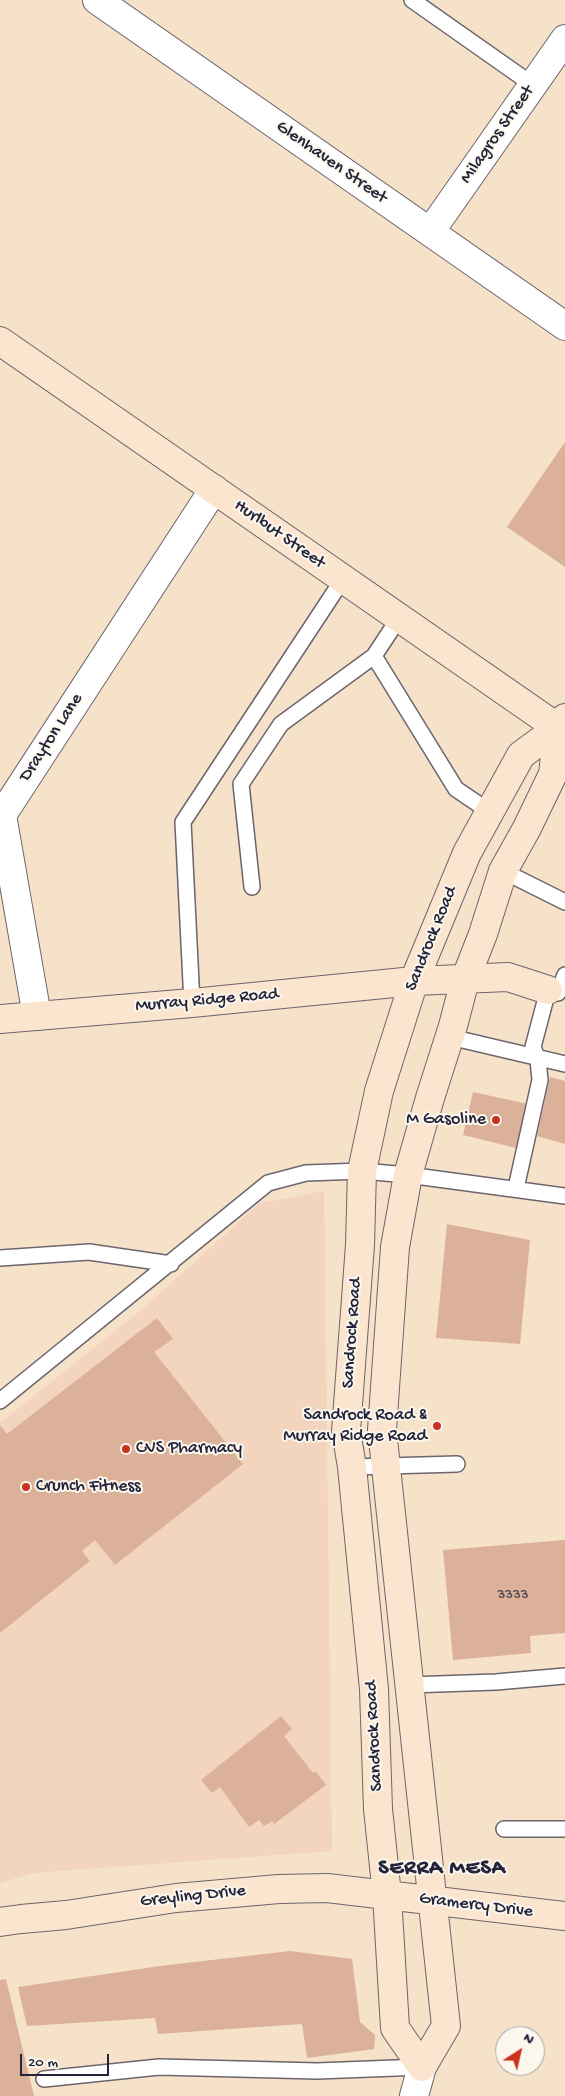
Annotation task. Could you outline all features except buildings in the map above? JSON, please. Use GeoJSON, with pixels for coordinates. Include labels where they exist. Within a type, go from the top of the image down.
{"type":"FeatureCollection","features":[{"type":"Feature","properties":{"kind":"main road","name":"Hurlbut Street"},"geometry":{"type":"LineString","coordinates":[[0,341],[399,618],[561,723]]}},
{"type":"Feature","properties":{"kind":"main road","name":"Sandrock Road"},"geometry":{"type":"LineString","coordinates":[[561,723],[559,778],[527,828],[503,871],[483,934],[465,980],[450,1036],[430,1098],[408,1175],[395,1247],[382,1430],[446,2026],[422,2067],[395,2028],[387,1895],[378,1809],[374,1689],[352,1467],[346,1431],[360,1245],[362,1171],[379,1091],[414,981],[467,854],[521,755],[561,723]]}},
{"type":"Feature","properties":{"kind":"main road","name":"Murray Ridge Road"},"geometry":{"type":"LineString","coordinates":[[0,1019],[192,1003],[414,981],[508,977],[559,988]]}},
{"type":"Feature","properties":{"kind":"main road","name":"Greyling Drive"},"geometry":{"type":"LineString","coordinates":[[0,1922],[66,1915],[176,1898],[279,1889],[338,1888],[387,1895]]}},
{"type":"Feature","properties":{"kind":"main road","name":"Gramercy Drive"},"geometry":{"type":"LineString","coordinates":[[387,1895],[565,1916]]}},
{"type":"Feature","properties":{"kind":"street","name":"Glenhaven Street"},"geometry":{"type":"LineString","coordinates":[[97,0],[565,326]]}},
{"type":"Feature","properties":{"kind":"street","name":"Milagros Street"},"geometry":{"type":"LineString","coordinates":[[430,232],[565,39]]}},
{"type":"Feature","properties":{"kind":"street","name":"Drayton Lane"},"geometry":{"type":"LineString","coordinates":[[37,1016],[2,814],[214,489]]}},
{"type":"Feature","properties":{"kind":"street","name":"Sandrock Road"},"geometry":{"type":"LineString","coordinates":[[414,2096],[422,2067]]}},
{"type":"Feature","properties":{"kind":"lane"},"geometry":{"type":"LineString","coordinates":[[412,0],[533,85]]}},
{"type":"Feature","properties":{"kind":"lane"},"geometry":{"type":"LineString","coordinates":[[192,1003],[183,822],[343,579]]}},
{"type":"Feature","properties":{"kind":"lane"},"geometry":{"type":"LineString","coordinates":[[252,887],[241,784],[281,724],[374,656],[399,618]]}},
{"type":"Feature","properties":{"kind":"lane"},"geometry":{"type":"LineString","coordinates":[[374,656],[456,788],[490,812]]}},
{"type":"Feature","properties":{"kind":"lane"},"geometry":{"type":"LineString","coordinates":[[503,871],[565,902]]}},
{"type":"Feature","properties":{"kind":"lane"},"geometry":{"type":"LineString","coordinates":[[516,1188],[540,1080],[537,1056],[533,1047],[559,988]]}},
{"type":"Feature","properties":{"kind":"lane"},"geometry":{"type":"LineString","coordinates":[[450,1036],[565,1064]]}},
{"type":"Feature","properties":{"kind":"lane"},"geometry":{"type":"LineString","coordinates":[[3,1393],[171,1264],[217,1223],[268,1183],[306,1173],[362,1171],[516,1188],[565,1196]]}},
{"type":"Feature","properties":{"kind":"lane"},"geometry":{"type":"LineString","coordinates":[[0,1258],[89,1252],[171,1264]]}},
{"type":"Feature","properties":{"kind":"lane"},"geometry":{"type":"LineString","coordinates":[[352,1467],[457,1464]]}},
{"type":"Feature","properties":{"kind":"lane"},"geometry":{"type":"LineString","coordinates":[[409,1685],[496,1682],[562,1676]]}},
{"type":"Feature","properties":{"kind":"lane"},"geometry":{"type":"LineString","coordinates":[[504,1829],[565,1829]]}},
{"type":"Feature","properties":{"kind":"lane"},"geometry":{"type":"LineString","coordinates":[[44,2079],[158,2067],[318,2071],[422,2067]]}},
{"type":"Feature","properties":{"kind":"shaded area"},"geometry":{"type":"Polygon","coordinates":[[[324,1191],[332,1851],[32,1873],[0,1883],[0,1423],[139,1312],[260,1203],[324,1191]]]}},
{"type":"Feature","properties":{"kind":"place","name":"M Gasoline"},"geometry":{"type":"Point","coordinates":[496,1120]}},
{"type":"Feature","properties":{"kind":"place","name":"Sandrock Road & Murray Ridge Road"},"geometry":{"type":"Point","coordinates":[437,1426]}},
{"type":"Feature","properties":{"kind":"place","name":"CVS Pharmacy"},"geometry":{"type":"Point","coordinates":[126,1449]}},
{"type":"Feature","properties":{"kind":"place","name":"Crunch Fitness"},"geometry":{"type":"Point","coordinates":[26,1487]}},
{"type":"Feature","properties":{"kind":"district","name":"SERRA MESA"},"geometry":{"type":"Point","coordinates":[442,1870]}}]}
